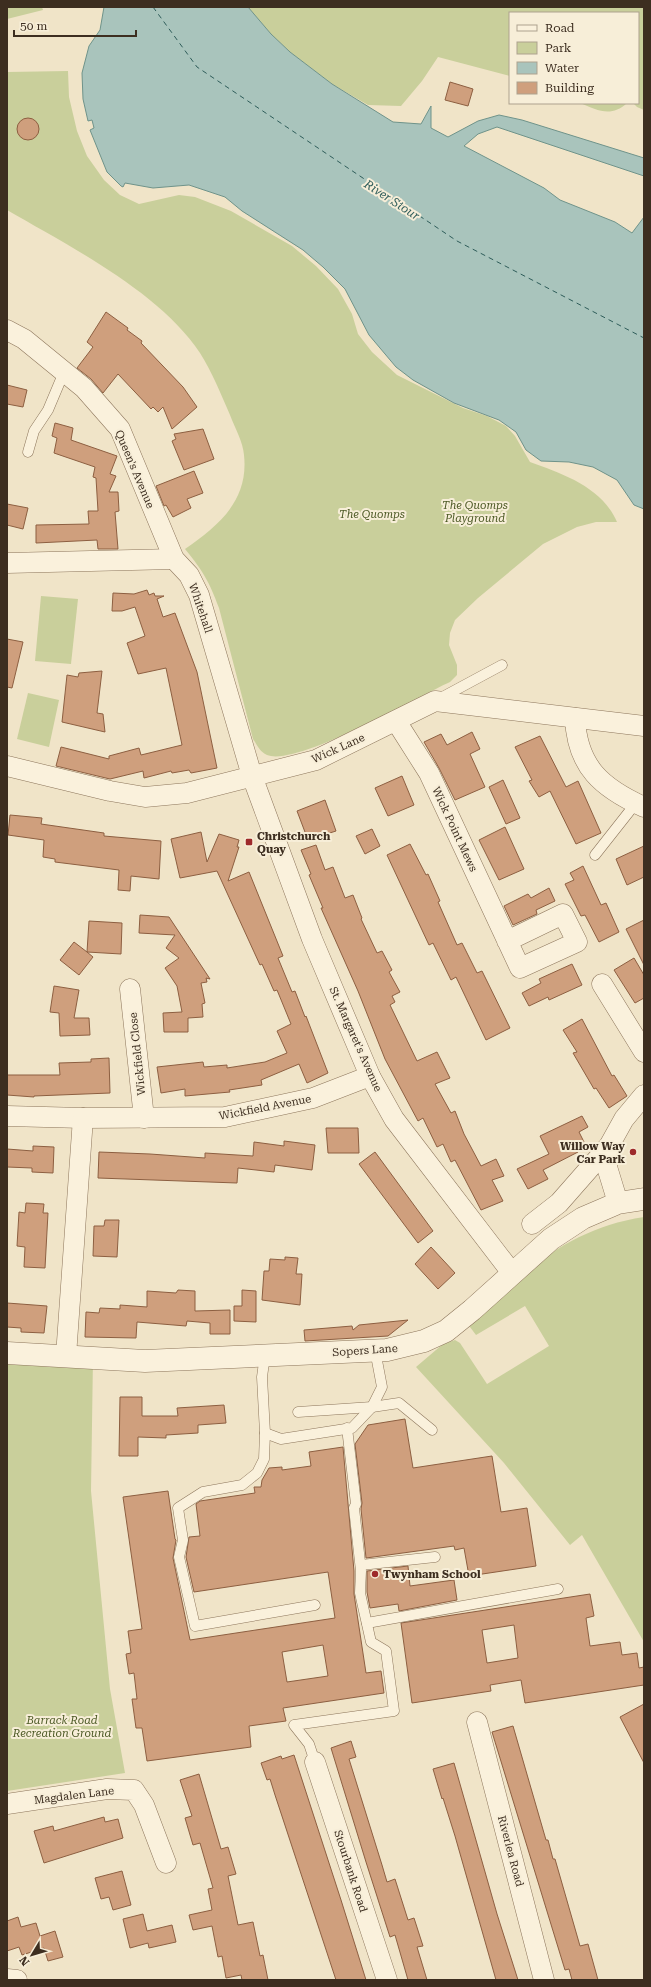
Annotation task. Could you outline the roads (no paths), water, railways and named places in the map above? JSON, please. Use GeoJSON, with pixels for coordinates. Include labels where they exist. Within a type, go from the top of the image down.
{"type":"FeatureCollection","features":[{"type":"Feature","properties":{"kind":"street","name":"Queen's Avenue"},"geometry":{"type":"LineString","coordinates":[[7,330],[24,339],[84,388],[120,430],[174,559]]}},
{"type":"Feature","properties":{"kind":"street"},"geometry":{"type":"LineString","coordinates":[[7,563],[174,559]]}},
{"type":"Feature","properties":{"kind":"street","name":"Whitehall"},"geometry":{"type":"LineString","coordinates":[[174,559],[189,575],[199,595],[252,776]]}},
{"type":"Feature","properties":{"kind":"street"},"geometry":{"type":"LineString","coordinates":[[435,701],[644,726]]}},
{"type":"Feature","properties":{"kind":"street","name":"Wick Lane"},"geometry":{"type":"LineString","coordinates":[[7,766],[110,791],[145,797],[187,793],[316,760],[435,701]]}},
{"type":"Feature","properties":{"kind":"street"},"geometry":{"type":"LineString","coordinates":[[575,718],[576,737],[586,761],[602,783],[640,805]]}},
{"type":"Feature","properties":{"kind":"street","name":"Wick Point Mews"},"geometry":{"type":"LineString","coordinates":[[396,721],[429,773],[507,941]]}},
{"type":"Feature","properties":{"kind":"street","name":"St. Margaret's Avenue"},"geometry":{"type":"LineString","coordinates":[[252,776],[312,939],[370,1076],[394,1119],[512,1273]]}},
{"type":"Feature","properties":{"kind":"street"},"geometry":{"type":"LineString","coordinates":[[602,984],[644,1052]]}},
{"type":"Feature","properties":{"kind":"street","name":"Wickfield Close"},"geometry":{"type":"LineString","coordinates":[[130,989],[144,1118]]}},
{"type":"Feature","properties":{"kind":"street","name":"Wickfield Avenue"},"geometry":{"type":"LineString","coordinates":[[7,1116],[83,1118],[225,1117],[313,1098],[370,1076]]}},
{"type":"Feature","properties":{"kind":"street"},"geometry":{"type":"LineString","coordinates":[[532,1224],[558,1204],[609,1146],[624,1119],[643,1097]]}},
{"type":"Feature","properties":{"kind":"street"},"geometry":{"type":"LineString","coordinates":[[66,1356],[83,1118]]}},
{"type":"Feature","properties":{"kind":"street"},"geometry":{"type":"LineString","coordinates":[[609,1146],[607,1167],[618,1203]]}},
{"type":"Feature","properties":{"kind":"street","name":"Sopers Lane"},"geometry":{"type":"LineString","coordinates":[[7,1353],[146,1361],[402,1348],[424,1341],[446,1331],[472,1310],[551,1238],[583,1218],[618,1203],[644,1198]]}},
{"type":"Feature","properties":{"kind":"street","name":"Riverlea Road"},"geometry":{"type":"LineString","coordinates":[[477,1722],[544,1980]]}},
{"type":"Feature","properties":{"kind":"street","name":"Stourbank Road"},"geometry":{"type":"LineString","coordinates":[[315,1762],[387,1980]]}},
{"type":"Feature","properties":{"kind":"street","name":"Magdalen Lane"},"geometry":{"type":"LineString","coordinates":[[7,1804],[107,1789],[134,1790],[144,1805],[166,1863]]}},
{"type":"Feature","properties":{"kind":"street"},"geometry":{"type":"LineString","coordinates":[[7,1979],[17,1980]]}},
{"type":"Feature","properties":{"kind":"lane"},"geometry":{"type":"LineString","coordinates":[[28,452],[34,431],[48,410],[64,372]]}},
{"type":"Feature","properties":{"kind":"lane"},"geometry":{"type":"LineString","coordinates":[[435,701],[502,665]]}},
{"type":"Feature","properties":{"kind":"lane"},"geometry":{"type":"LineString","coordinates":[[595,855],[640,805]]}},
{"type":"Feature","properties":{"kind":"lane"},"geometry":{"type":"LineString","coordinates":[[266,1433],[281,1439],[352,1428],[372,1407],[382,1387],[375,1350]]}},
{"type":"Feature","properties":{"kind":"lane"},"geometry":{"type":"LineString","coordinates":[[265,1355],[262,1377],[266,1433],[264,1459],[256,1473],[242,1485],[203,1492],[178,1508],[183,1540],[179,1557],[195,1626],[315,1605]]}},
{"type":"Feature","properties":{"kind":"lane"},"geometry":{"type":"LineString","coordinates":[[298,1412],[372,1407],[399,1403],[432,1430]]}},
{"type":"Feature","properties":{"kind":"lane"},"geometry":{"type":"LineString","coordinates":[[315,1762],[309,1744],[294,1725],[394,1711],[386,1651],[371,1642],[360,1594],[360,1565],[354,1508],[356,1504],[347,1428]]}},
{"type":"Feature","properties":{"kind":"lane"},"geometry":{"type":"LineString","coordinates":[[360,1565],[435,1557]]}},
{"type":"Feature","properties":{"kind":"lane"},"geometry":{"type":"LineString","coordinates":[[367,1623],[558,1588]]}},
{"type":"Feature","properties":{"kind":"water","name":"River Stour"},"geometry":{"type":"Polygon","coordinates":[[[104,7],[248,7],[271,34],[290,52],[332,84],[393,122],[421,124],[431,106],[431,128],[448,137],[478,121],[499,115],[522,120],[644,158],[644,176],[497,127],[478,134],[464,146],[544,188],[560,200],[615,222],[632,233],[644,217],[644,509],[634,505],[617,480],[593,467],[569,462],[541,461],[526,450],[516,432],[499,420],[454,403],[413,380],[396,367],[369,335],[345,289],[323,267],[303,250],[242,211],[225,197],[189,185],[153,188],[125,183],[123,187],[121,186],[107,172],[90,130],[94,128],[92,120],[88,121],[83,99],[82,73],[89,46],[100,30],[104,7]]]}},
{"type":"Feature","properties":{"kind":"place","name":"Christchurch Quay"},"geometry":{"type":"Point","coordinates":[249,842]}},
{"type":"Feature","properties":{"kind":"place","name":"Willow Way Car Park"},"geometry":{"type":"Point","coordinates":[633,1152]}},
{"type":"Feature","properties":{"kind":"place","name":"Twynham School"},"geometry":{"type":"Point","coordinates":[375,1574]}},
{"type":"Feature","properties":{"kind":"park label","name":"The Quomps Playground"},"geometry":{"type":"Point","coordinates":[475,511]}},
{"type":"Feature","properties":{"kind":"park label","name":"The Quomps"},"geometry":{"type":"Point","coordinates":[372,514]}},
{"type":"Feature","properties":{"kind":"park label","name":"Barrack Road Recreation Ground"},"geometry":{"type":"Point","coordinates":[62,1726]}}]}
